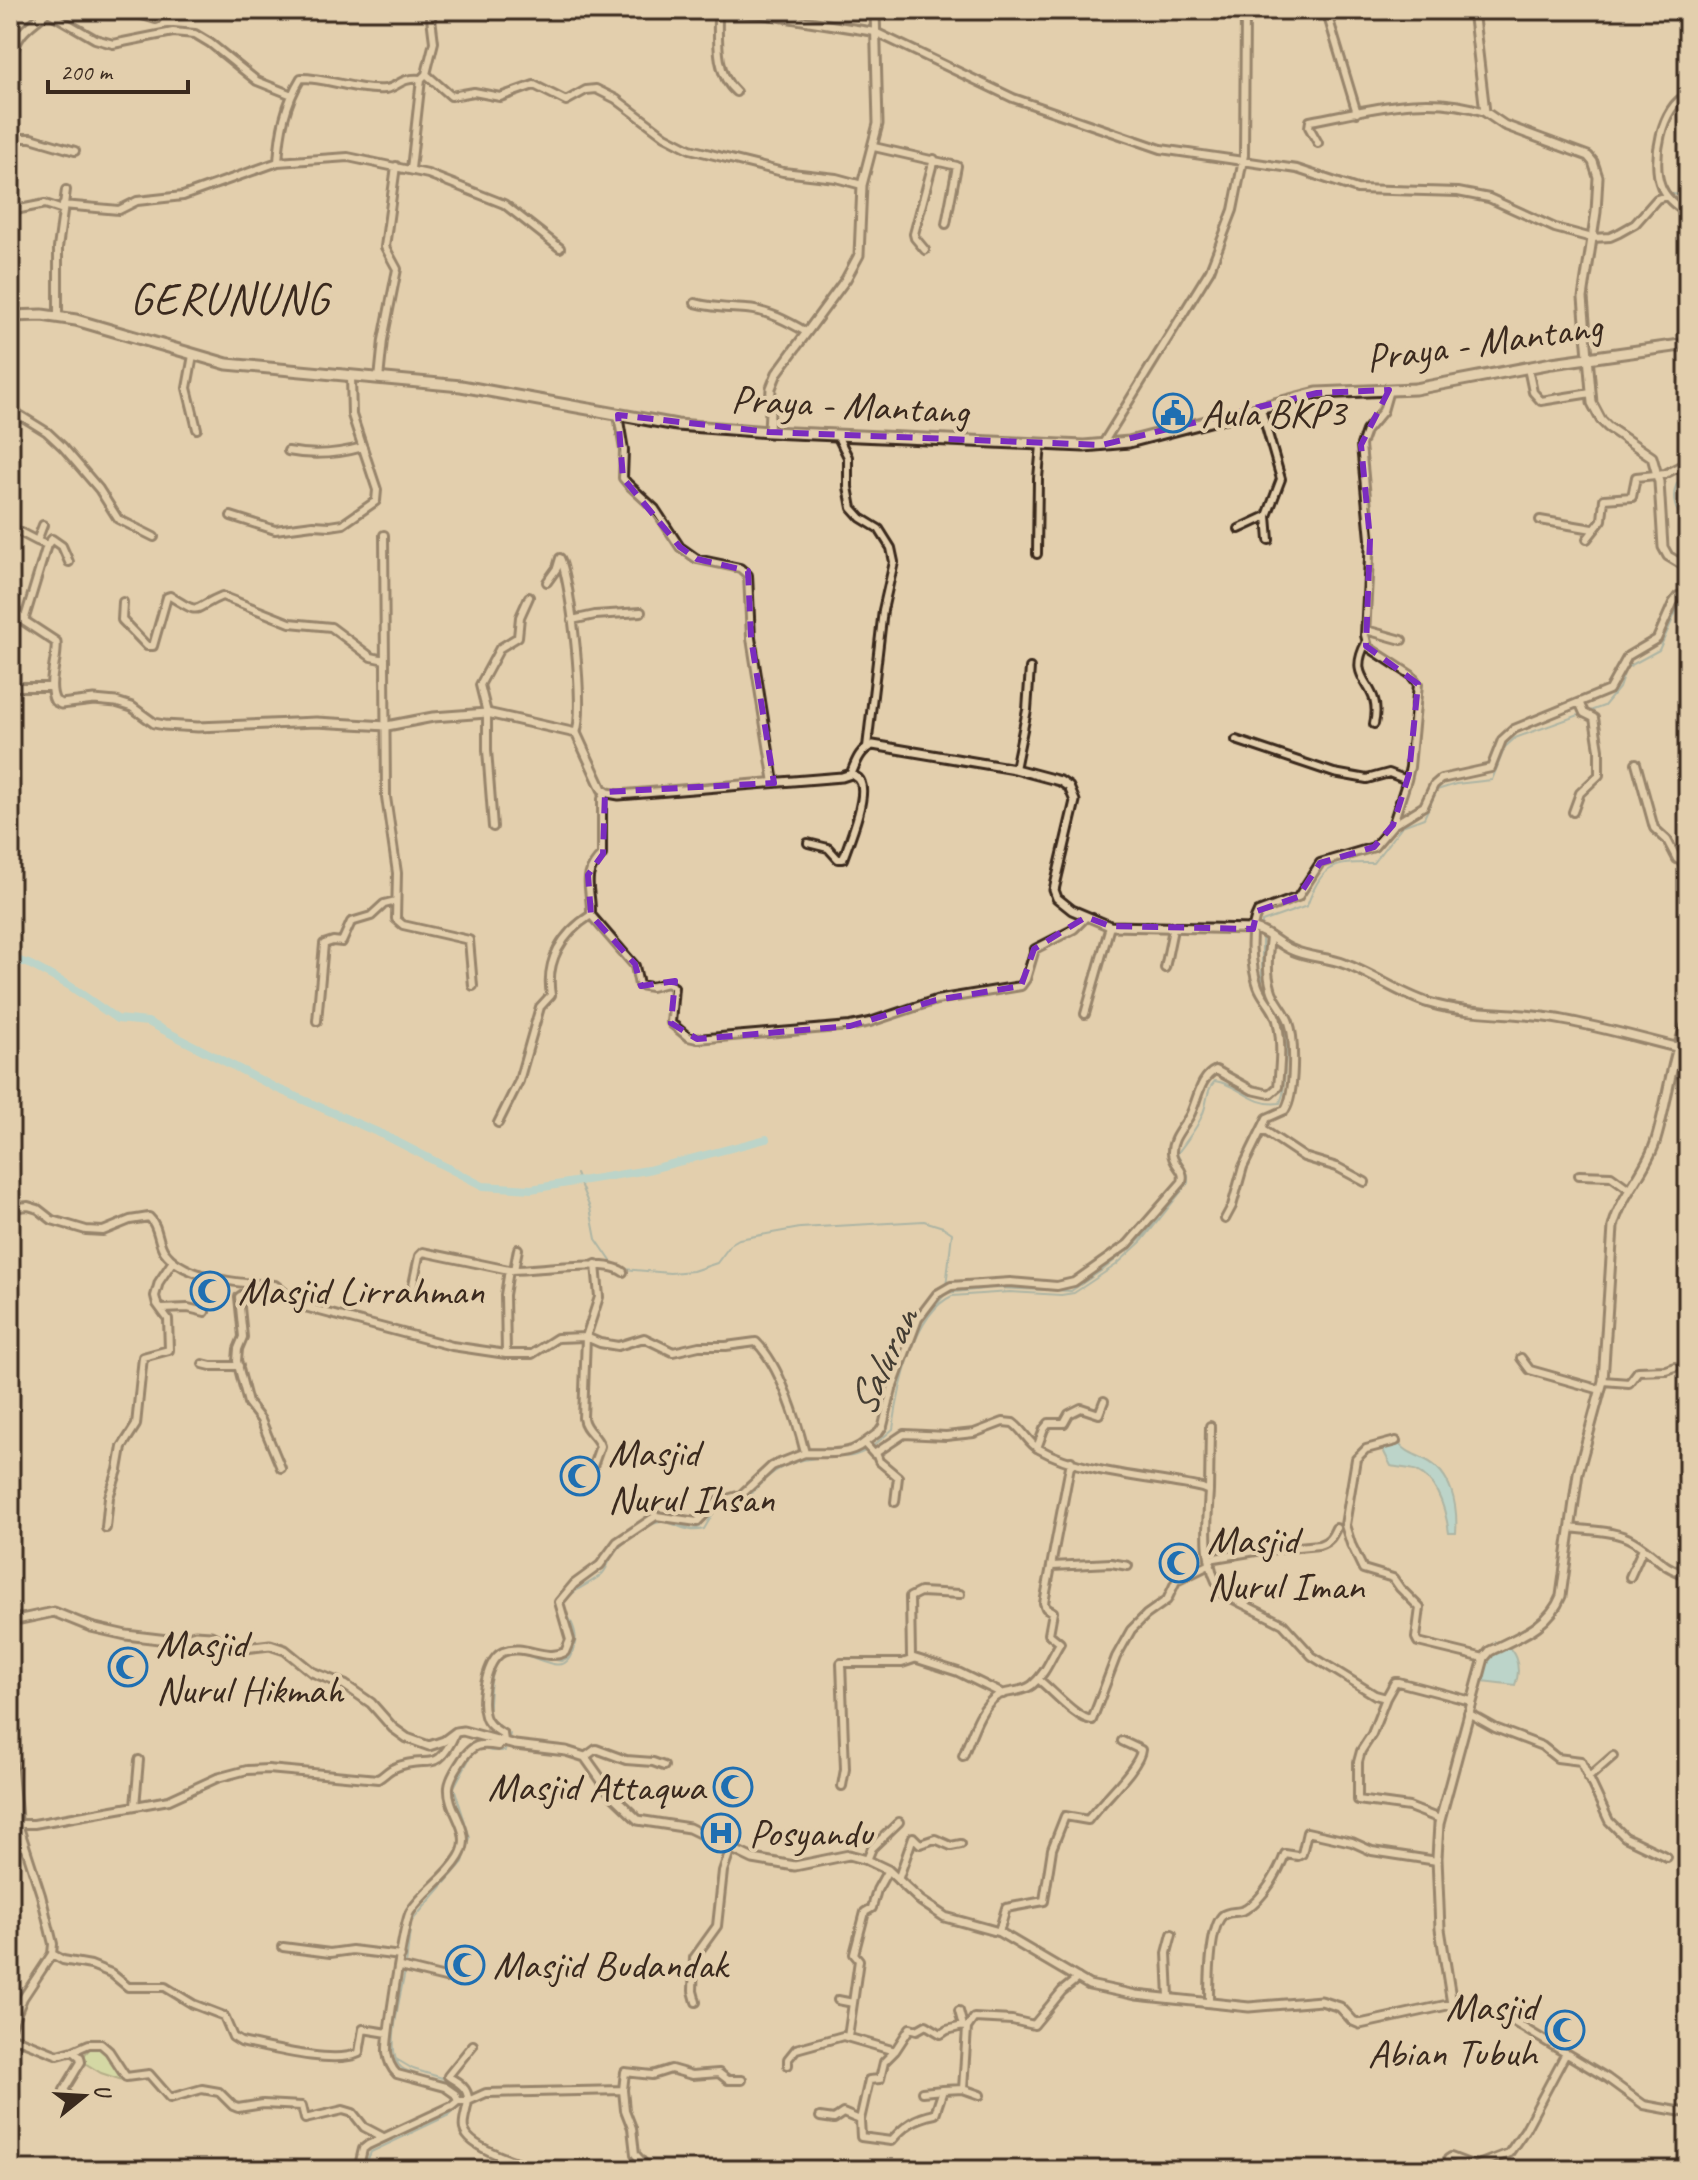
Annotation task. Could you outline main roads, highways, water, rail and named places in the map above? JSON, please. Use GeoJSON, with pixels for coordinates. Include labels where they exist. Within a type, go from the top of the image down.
{"type":"FeatureCollection","features":[{"type":"Feature","properties":{"kind":"main road","name":"Praya - Mantang"},"geometry":{"type":"LineString","coordinates":[[10,316],[58,317],[91,324],[227,364],[461,386],[677,425],[1041,445],[1129,442],[1317,393],[1415,389],[1688,344]]}},
{"type":"Feature","properties":{"kind":"water"},"geometry":{"type":"Polygon","coordinates":[[[1399,1443],[1442,1473],[1452,1491],[1456,1533],[1449,1533],[1443,1507],[1431,1482],[1417,1471],[1391,1466],[1382,1448],[1399,1443]]]}},
{"type":"Feature","properties":{"kind":"water"},"geometry":{"type":"Polygon","coordinates":[[[1495,1642],[1508,1647],[1516,1658],[1518,1671],[1515,1685],[1474,1677],[1484,1651],[1495,1642]]]}},
{"type":"Feature","properties":{"kind":"waterway","name":"Saluran"},"geometry":{"type":"LineString","coordinates":[[1660,162],[1661,175]]}},
{"type":"Feature","properties":{"kind":"waterway","name":"Saluran"},"geometry":{"type":"LineString","coordinates":[[1665,189],[1673,194],[1688,196]]}},
{"type":"Feature","properties":{"kind":"waterway","name":"Saluran"},"geometry":{"type":"LineString","coordinates":[[1688,470],[1678,481],[1674,496],[1677,510],[1688,521]]}},
{"type":"Feature","properties":{"kind":"waterway","name":"Saluran"},"geometry":{"type":"LineString","coordinates":[[872,1447],[893,1429],[910,1355],[927,1319],[938,1305],[952,1296],[1010,1292],[1074,1293],[1116,1265],[1143,1240],[1188,1183],[1188,1175],[1177,1154],[1198,1124],[1215,1081],[1261,1102],[1280,1103],[1287,1042],[1283,1017],[1262,987],[1262,922],[1307,906],[1317,883],[1337,866],[1373,863],[1402,826],[1424,818],[1437,790],[1456,784],[1492,780],[1505,747],[1515,738],[1604,706],[1619,688],[1626,668],[1659,650],[1679,605],[1688,600]]}},
{"type":"Feature","properties":{"kind":"waterway"},"geometry":{"type":"LineString","coordinates":[[10,958],[29,964],[70,986],[117,1019],[148,1022],[276,1088],[384,1135],[483,1186],[531,1189],[648,1170],[766,1139]]}},
{"type":"Feature","properties":{"kind":"waterway"},"geometry":{"type":"LineString","coordinates":[[576,1174],[590,1208],[596,1239],[613,1264]]}},
{"type":"Feature","properties":{"kind":"waterway"},"geometry":{"type":"LineString","coordinates":[[934,1308],[946,1293],[994,1288],[1071,1291],[1142,1238],[1158,1219]]}},
{"type":"Feature","properties":{"kind":"waterway"},"geometry":{"type":"LineString","coordinates":[[623,1269],[670,1273],[693,1271],[717,1263],[732,1243],[739,1239],[800,1228],[924,1221],[952,1233],[946,1287]]}},
{"type":"Feature","properties":{"kind":"waterway"},"geometry":{"type":"LineString","coordinates":[[847,1454],[860,1451],[887,1430],[895,1392],[903,1375]]}},
{"type":"Feature","properties":{"kind":"waterway","name":"Saluran"},"geometry":{"type":"LineString","coordinates":[[509,1738],[510,1734],[488,1717],[491,1682],[498,1662],[506,1655],[515,1653],[556,1665],[564,1663],[570,1657],[576,1639],[563,1605],[571,1595],[602,1574],[616,1552],[631,1537],[650,1525],[662,1522],[690,1530],[704,1529],[718,1505],[746,1501],[763,1481],[782,1467],[804,1460],[849,1456],[867,1450]]}},
{"type":"Feature","properties":{"kind":"waterway","name":"Saluran"},"geometry":{"type":"LineString","coordinates":[[740,1502],[755,1486]]}},
{"type":"Feature","properties":{"kind":"waterway","name":"Saluran"},"geometry":{"type":"LineString","coordinates":[[670,1520],[693,1530],[700,1527],[710,1513]]}},
{"type":"Feature","properties":{"kind":"waterway","name":"Saluran"},"geometry":{"type":"LineString","coordinates":[[615,1551],[624,1541]]}},
{"type":"Feature","properties":{"kind":"waterway"},"geometry":{"type":"LineString","coordinates":[[574,1589],[601,1569],[611,1556]]}},
{"type":"Feature","properties":{"kind":"waterway","name":"Saluran"},"geometry":{"type":"LineString","coordinates":[[535,1656],[561,1661],[567,1658],[575,1639]]}},
{"type":"Feature","properties":{"kind":"waterway","name":"Saluran"},"geometry":{"type":"LineString","coordinates":[[482,1748],[505,1751],[507,1745]]}},
{"type":"Feature","properties":{"kind":"waterway","name":"Saluran"},"geometry":{"type":"LineString","coordinates":[[406,1965],[411,1922],[463,1862],[470,1838],[454,1787],[473,1752]]}},
{"type":"Feature","properties":{"kind":"waterway","name":"Saluran"},"geometry":{"type":"LineString","coordinates":[[392,2038],[406,1937]]}},
{"type":"Feature","properties":{"kind":"waterway","name":"Saluran"},"geometry":{"type":"LineString","coordinates":[[405,1971],[394,2037],[397,2061],[402,2068],[414,2073],[456,2084]]}},
{"type":"Feature","properties":{"kind":"waterway","name":"Saluran"},"geometry":{"type":"LineString","coordinates":[[396,2059],[413,2069],[449,2080]]}},
{"type":"Feature","properties":{"kind":"waterway","name":"Saluran"},"geometry":{"type":"LineString","coordinates":[[363,2170],[371,2152],[449,2115],[463,2103]]}},
{"type":"Feature","properties":{"kind":"place","name":"Aula BKP3"},"geometry":{"type":"Point","coordinates":[1173,413]}},
{"type":"Feature","properties":{"kind":"place","name":"Masjid Lirrahman"},"geometry":{"type":"Point","coordinates":[210,1291]}},
{"type":"Feature","properties":{"kind":"place","name":"Masjid Nurul Ihsan"},"geometry":{"type":"Point","coordinates":[580,1476]}},
{"type":"Feature","properties":{"kind":"place","name":"Masjid Nurul Iman"},"geometry":{"type":"Point","coordinates":[1179,1563]}},
{"type":"Feature","properties":{"kind":"place","name":"Masjid Nurul Hikmah"},"geometry":{"type":"Point","coordinates":[128,1667]}},
{"type":"Feature","properties":{"kind":"place","name":"Masjid Attaqwa"},"geometry":{"type":"Point","coordinates":[733,1787]}},
{"type":"Feature","properties":{"kind":"place","name":"Posyandu"},"geometry":{"type":"Point","coordinates":[721,1833]}},
{"type":"Feature","properties":{"kind":"place","name":"Masjid Budandak"},"geometry":{"type":"Point","coordinates":[465,1965]}},
{"type":"Feature","properties":{"kind":"place","name":"Masjid Abian Tubuh"},"geometry":{"type":"Point","coordinates":[1565,2030]}},
{"type":"Feature","properties":{"kind":"district","name":"GERUNUNG"},"geometry":{"type":"Point","coordinates":[230,298]}}]}
